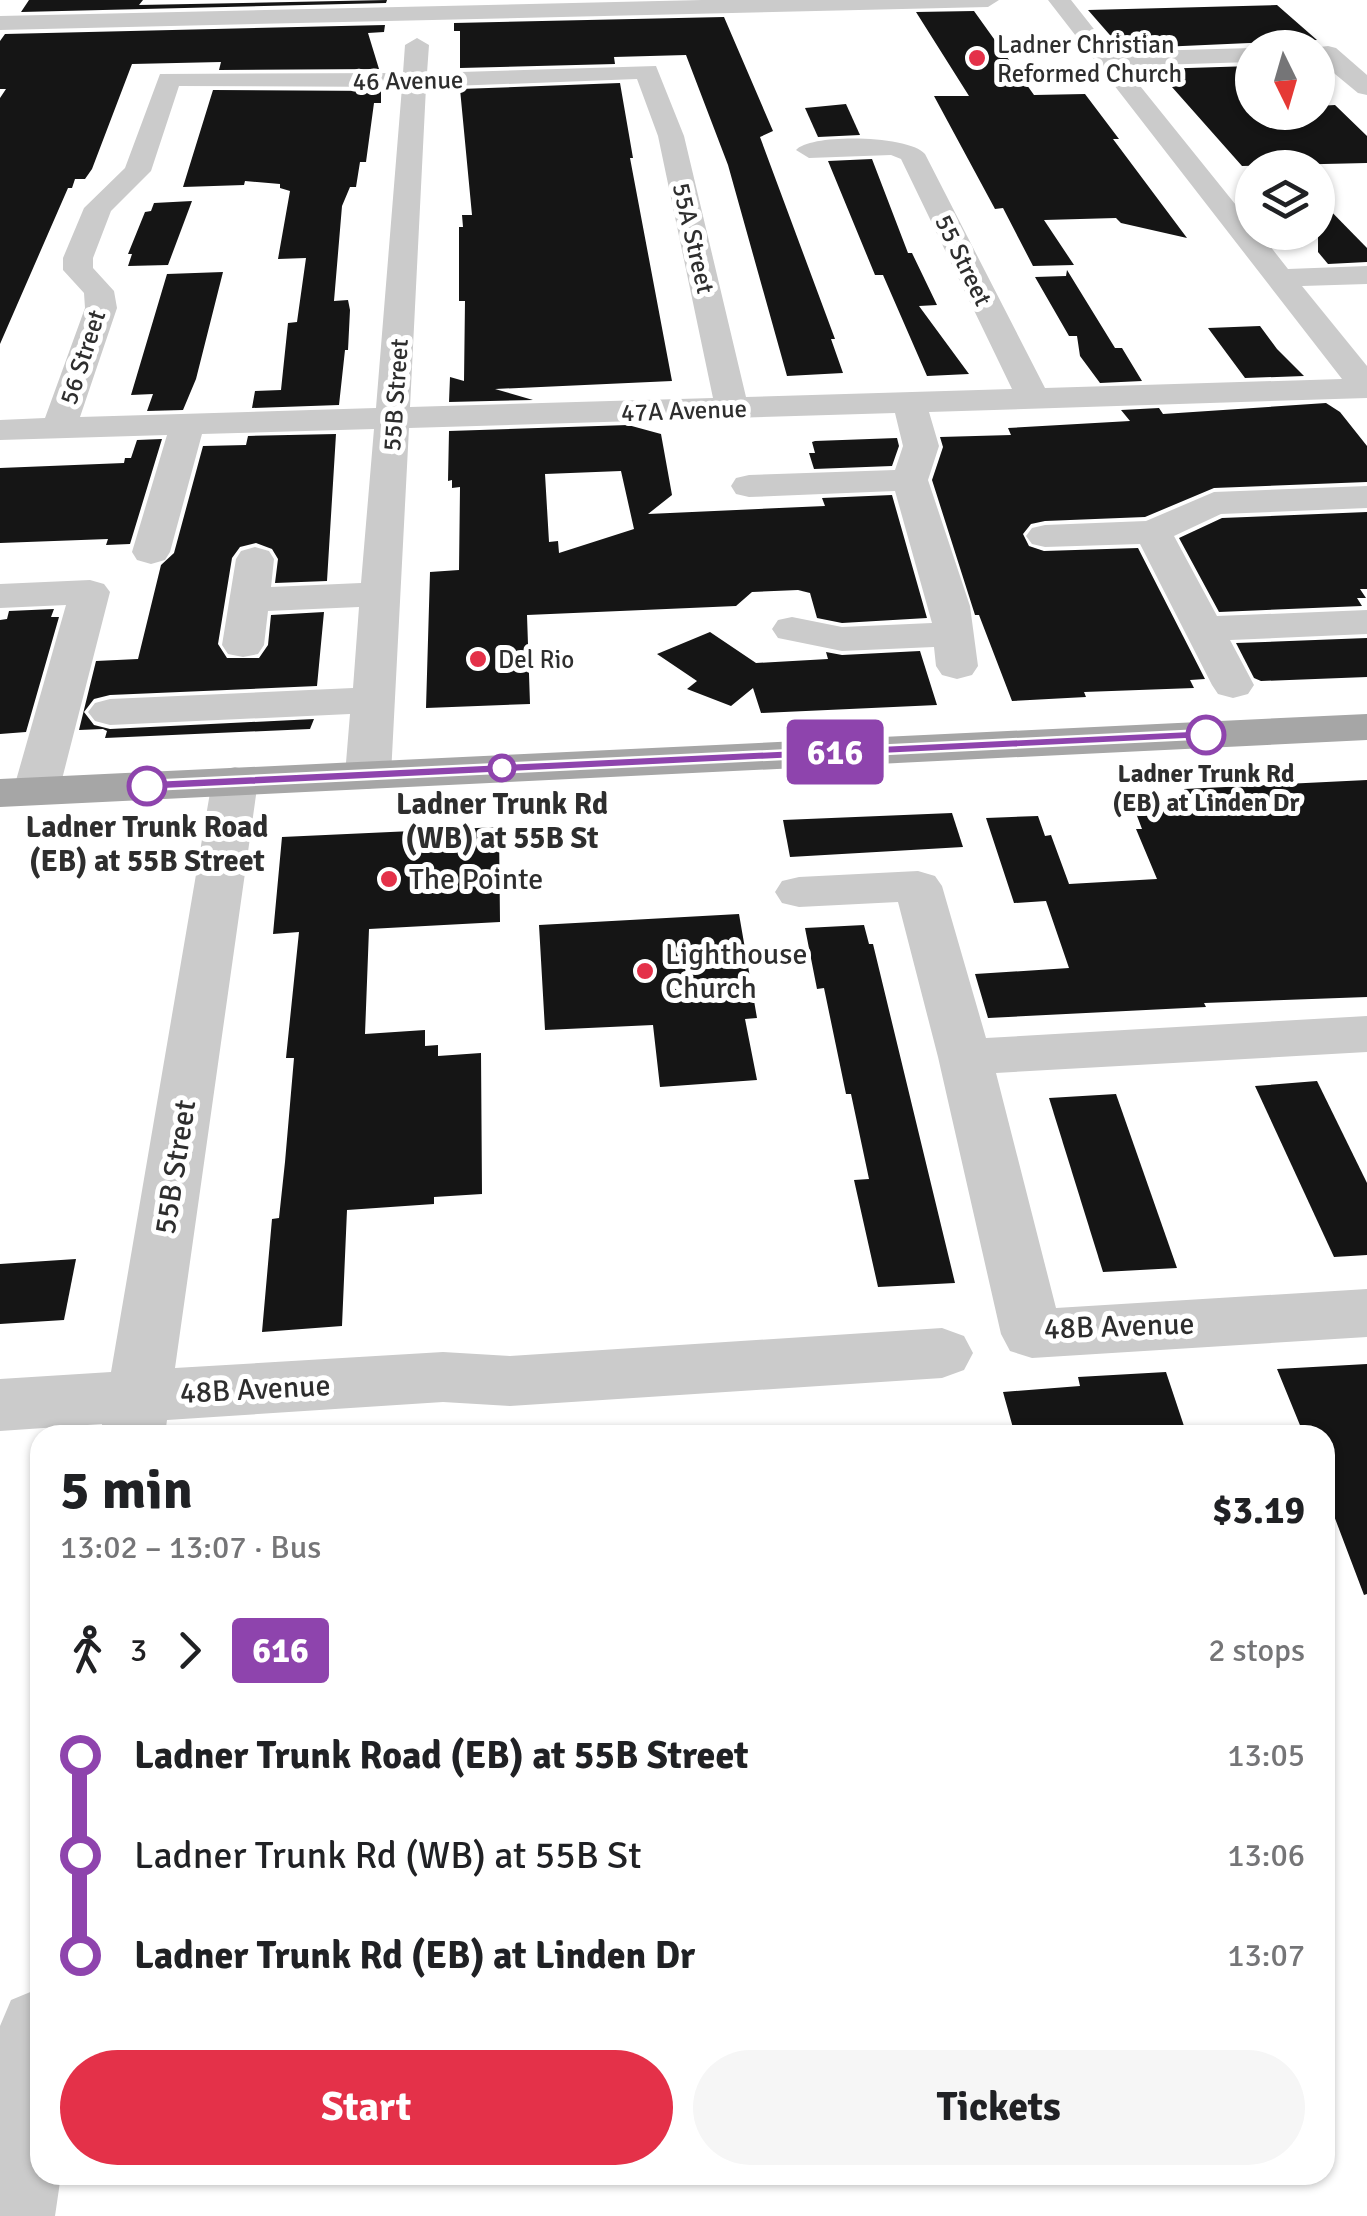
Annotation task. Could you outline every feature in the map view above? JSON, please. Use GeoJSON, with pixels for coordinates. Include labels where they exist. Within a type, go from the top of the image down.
{"type":"FeatureCollection","features":[{"type":"Feature","properties":{"kind":"main road"},"geometry":{"type":"LineString","coordinates":[[18,792],[1367,727]]}},
{"type":"Feature","properties":{"kind":"street"},"geometry":{"type":"LineString","coordinates":[[0,23],[173,10],[420,14],[988,0]]}},
{"type":"Feature","properties":{"kind":"street"},"geometry":{"type":"LineString","coordinates":[[1059,0],[1367,388]]}},
{"type":"Feature","properties":{"kind":"street","name":"55B Street"},"geometry":{"type":"LineString","coordinates":[[368,775],[420,14]]}},
{"type":"Feature","properties":{"kind":"street"},"geometry":{"type":"LineString","coordinates":[[1107,59],[1235,55]]}},
{"type":"Feature","properties":{"kind":"street"},"geometry":{"type":"LineString","coordinates":[[1335,63],[1367,88]]}},
{"type":"Feature","properties":{"kind":"street","name":"46 Avenue"},"geometry":{"type":"LineString","coordinates":[[169,79],[414,81],[647,71]]}},
{"type":"Feature","properties":{"kind":"street","name":"55A Street"},"geometry":{"type":"LineString","coordinates":[[647,71],[671,136],[732,408]]}},
{"type":"Feature","properties":{"kind":"street","name":"56 Street"},"geometry":{"type":"LineString","coordinates":[[59,428],[101,308],[98,292],[78,270],[78,258],[98,208],[136,171],[169,79]]}},
{"type":"Feature","properties":{"kind":"street","name":"55 Street"},"geometry":{"type":"LineString","coordinates":[[809,150],[897,140],[912,154],[1033,398]]}},
{"type":"Feature","properties":{"kind":"street"},"geometry":{"type":"LineString","coordinates":[[1282,278],[1367,275]]}},
{"type":"Feature","properties":{"kind":"street","name":"47A Avenue"},"geometry":{"type":"LineString","coordinates":[[0,430],[1367,388]]}},
{"type":"Feature","properties":{"kind":"street"},"geometry":{"type":"LineString","coordinates":[[792,629],[842,639],[955,650],[950,606],[910,480],[921,446],[909,402]]}},
{"type":"Feature","properties":{"kind":"street"},"geometry":{"type":"LineString","coordinates":[[151,552],[188,425]]}},
{"type":"Feature","properties":{"kind":"street"},"geometry":{"type":"LineString","coordinates":[[750,486],[910,480]]}},
{"type":"Feature","properties":{"kind":"street"},"geometry":{"type":"LineString","coordinates":[[1045,536],[1152,532],[1214,503],[1367,497]]}},
{"type":"Feature","properties":{"kind":"street"},"geometry":{"type":"LineString","coordinates":[[1152,532],[1233,685]]}},
{"type":"Feature","properties":{"kind":"street"},"geometry":{"type":"LineString","coordinates":[[0,560],[94,556],[100,564],[18,792]]}},
{"type":"Feature","properties":{"kind":"street"},"geometry":{"type":"LineString","coordinates":[[243,645],[255,558]]}},
{"type":"Feature","properties":{"kind":"street"},"geometry":{"type":"LineString","coordinates":[[0,596],[90,592]]}},
{"type":"Feature","properties":{"kind":"street"},"geometry":{"type":"LineString","coordinates":[[248,600],[380,594]]}},
{"type":"Feature","properties":{"kind":"street"},"geometry":{"type":"LineString","coordinates":[[1203,629],[1367,622]]}},
{"type":"Feature","properties":{"kind":"street"},"geometry":{"type":"LineString","coordinates":[[110,712],[373,700]]}},
{"type":"Feature","properties":{"kind":"street","name":"55B Street"},"geometry":{"type":"LineString","coordinates":[[136,1415],[235,781]]}},
{"type":"Feature","properties":{"kind":"street","name":"48B Avenue"},"geometry":{"type":"LineString","coordinates":[[799,892],[918,886],[965,1057],[1032,1334],[1367,1313]]}},
{"type":"Feature","properties":{"kind":"street"},"geometry":{"type":"LineString","coordinates":[[965,1057],[1367,1034]]}},
{"type":"Feature","properties":{"kind":"street","name":"48B Avenue"},"geometry":{"type":"LineString","coordinates":[[0,1405],[136,1415],[443,1377],[510,1382],[942,1353]]}},
{"type":"Feature","properties":{"kind":"street"},"geometry":{"type":"LineString","coordinates":[[11,2216],[30,2093]]}},
{"type":"Feature","properties":{"kind":"building"},"geometry":{"type":"Polygon","coordinates":[[[29,0],[143,0],[139,5],[387,0],[21,12],[29,0]]]}},
{"type":"Feature","properties":{"kind":"building"},"geometry":{"type":"Polygon","coordinates":[[[1277,5],[1306,30],[1235,30],[1235,44],[1138,48],[1133,41],[1116,42],[1088,10],[1277,5]]]}},
{"type":"Feature","properties":{"kind":"building"},"geometry":{"type":"Polygon","coordinates":[[[974,11],[1034,95],[1085,94],[1119,139],[1113,139],[1187,238],[1121,223],[1116,218],[1044,220],[1074,265],[1033,266],[1003,208],[995,209],[934,96],[969,96],[916,12],[974,11]]]}},
{"type":"Feature","properties":{"kind":"building"},"geometry":{"type":"Polygon","coordinates":[[[724,17],[773,131],[760,137],[835,339],[831,339],[843,373],[787,376],[728,165],[686,55],[614,57],[615,64],[460,68],[460,31],[454,31],[454,23],[724,17]]]}},
{"type":"Feature","properties":{"kind":"building"},"geometry":{"type":"Polygon","coordinates":[[[385,25],[384,32],[368,33],[379,69],[219,70],[221,62],[132,64],[92,169],[85,179],[75,179],[72,188],[68,188],[0,344],[0,98],[6,89],[0,89],[0,41],[5,34],[385,25]]]}},
{"type":"Feature","properties":{"kind":"building"},"geometry":{"type":"Polygon","coordinates":[[[1235,67],[1235,130],[1335,130],[1335,105],[1367,136],[1367,163],[1335,164],[1335,150],[1235,150],[1235,158],[1156,69],[1235,67]]]}},
{"type":"Feature","properties":{"kind":"building"},"geometry":{"type":"Polygon","coordinates":[[[620,83],[630,158],[672,381],[495,389],[533,400],[449,402],[450,377],[464,381],[465,301],[459,301],[459,227],[463,227],[462,215],[472,215],[460,89],[620,83]]]}},
{"type":"Feature","properties":{"kind":"building"},"geometry":{"type":"Polygon","coordinates":[[[213,90],[381,91],[381,103],[374,103],[366,162],[360,162],[356,187],[350,187],[342,206],[334,301],[348,300],[350,310],[339,405],[252,408],[255,391],[281,390],[288,323],[297,322],[306,258],[278,259],[290,191],[280,188],[280,184],[245,181],[244,185],[183,187],[213,90]]]}},
{"type":"Feature","properties":{"kind":"building"},"geometry":{"type":"Polygon","coordinates":[[[846,104],[860,135],[818,137],[805,108],[846,104]]]}},
{"type":"Feature","properties":{"kind":"building"},"geometry":{"type":"Polygon","coordinates":[[[872,159],[908,253],[912,253],[937,305],[919,306],[969,374],[927,376],[883,275],[875,275],[828,161],[872,159]]]}},
{"type":"Feature","properties":{"kind":"building"},"geometry":{"type":"Polygon","coordinates":[[[192,201],[168,265],[128,266],[132,254],[128,254],[145,212],[151,211],[154,203],[192,201]]]}},
{"type":"Feature","properties":{"kind":"building"},"geometry":{"type":"Polygon","coordinates":[[[1335,215],[1367,248],[1367,262],[1328,264],[1318,252],[1335,250],[1335,215]]]}},
{"type":"Feature","properties":{"kind":"building"},"geometry":{"type":"Polygon","coordinates":[[[1067,270],[1115,348],[1122,348],[1142,381],[1100,383],[1080,356],[1077,336],[1069,336],[1035,277],[1066,276],[1067,270]]]}},
{"type":"Feature","properties":{"kind":"building"},"geometry":{"type":"Polygon","coordinates":[[[223,272],[196,379],[183,410],[147,411],[153,394],[131,395],[167,274],[223,272]]]}},
{"type":"Feature","properties":{"kind":"building"},"geometry":{"type":"Polygon","coordinates":[[[1260,326],[1304,376],[1245,378],[1208,328],[1260,326]]]}},
{"type":"Feature","properties":{"kind":"building"},"geometry":{"type":"Polygon","coordinates":[[[1326,403],[1340,412],[1367,446],[1367,482],[1214,488],[1145,517],[1045,521],[1031,524],[1023,534],[1029,546],[1044,551],[1138,548],[1205,679],[1190,680],[1194,688],[1084,692],[1086,697],[1012,701],[979,615],[975,615],[932,480],[943,447],[940,437],[1011,435],[1008,428],[1130,421],[1121,410],[1159,408],[1163,414],[1326,403]]]}},
{"type":"Feature","properties":{"kind":"building"},"geometry":{"type":"Polygon","coordinates":[[[628,425],[661,434],[672,495],[648,514],[825,506],[822,498],[892,495],[927,618],[842,623],[817,618],[810,593],[798,590],[752,592],[736,606],[527,615],[530,704],[426,708],[430,572],[459,570],[460,487],[452,488],[452,480],[448,481],[449,431],[628,425]],[[621,471],[545,474],[549,542],[558,541],[559,553],[634,529],[621,471]]]}},
{"type":"Feature","properties":{"kind":"building"},"geometry":{"type":"Polygon","coordinates":[[[336,434],[327,581],[275,583],[278,559],[272,549],[256,543],[240,547],[232,558],[218,644],[227,658],[259,658],[268,645],[271,615],[324,612],[317,686],[110,695],[94,699],[84,712],[94,725],[110,729],[314,719],[310,729],[105,738],[107,731],[103,729],[79,730],[96,661],[138,659],[161,565],[174,553],[203,446],[246,445],[248,436],[336,434]]]}},
{"type":"Feature","properties":{"kind":"building"},"geometry":{"type":"Polygon","coordinates":[[[897,438],[899,446],[892,466],[814,469],[809,453],[815,453],[815,441],[897,438]]]}},
{"type":"Feature","properties":{"kind":"building"},"geometry":{"type":"Polygon","coordinates":[[[162,439],[130,544],[106,545],[108,539],[0,543],[0,468],[124,463],[125,458],[131,458],[137,440],[162,439]]]}},
{"type":"Feature","properties":{"kind":"building"},"geometry":{"type":"Polygon","coordinates":[[[1367,512],[1367,589],[1360,589],[1366,598],[1357,598],[1362,606],[1219,612],[1179,538],[1222,518],[1367,512]]]}},
{"type":"Feature","properties":{"kind":"building"},"geometry":{"type":"Polygon","coordinates":[[[54,609],[51,617],[59,617],[26,732],[0,734],[0,620],[7,619],[9,611],[54,609]]]}},
{"type":"Feature","properties":{"kind":"building"},"geometry":{"type":"Polygon","coordinates":[[[710,632],[756,663],[828,659],[826,652],[842,655],[920,651],[937,705],[761,713],[753,688],[731,706],[687,689],[697,681],[657,654],[710,632]]]}},
{"type":"Feature","properties":{"kind":"building"},"geometry":{"type":"Polygon","coordinates":[[[1367,638],[1367,677],[1261,681],[1254,678],[1236,643],[1367,638]]]}},
{"type":"Feature","properties":{"kind":"building"},"geometry":{"type":"Polygon","coordinates":[[[1367,780],[1367,997],[1204,1003],[1206,1007],[988,1018],[975,974],[1069,968],[1046,901],[1014,903],[986,818],[1038,816],[1045,836],[1051,835],[1069,884],[1157,879],[1136,829],[1142,829],[1134,808],[1191,805],[1184,789],[1367,780]]]}},
{"type":"Feature","properties":{"kind":"building"},"geometry":{"type":"Polygon","coordinates":[[[952,813],[963,847],[790,857],[783,820],[952,813]]]}},
{"type":"Feature","properties":{"kind":"building"},"geometry":{"type":"Polygon","coordinates":[[[499,827],[500,922],[369,929],[365,1034],[425,1030],[425,1046],[438,1045],[438,1056],[481,1053],[482,1194],[434,1197],[434,1204],[347,1210],[342,1326],[262,1332],[272,1219],[279,1218],[294,1058],[286,1058],[299,932],[273,934],[282,837],[499,827]]]}},
{"type":"Feature","properties":{"kind":"building","name":"Lighthouse Church"},"geometry":{"type":"Polygon","coordinates":[[[739,914],[757,1018],[745,1019],[757,1080],[660,1087],[653,1025],[545,1030],[539,925],[739,914]]]}},
{"type":"Feature","properties":{"kind":"building"},"geometry":{"type":"Polygon","coordinates":[[[864,925],[869,944],[873,944],[955,1283],[878,1287],[854,1180],[869,1179],[824,988],[817,989],[805,928],[864,925]]]}},
{"type":"Feature","properties":{"kind":"building"},"geometry":{"type":"Polygon","coordinates":[[[1317,1081],[1367,1183],[1367,1255],[1334,1257],[1255,1086],[1317,1081]]]}},
{"type":"Feature","properties":{"kind":"building"},"geometry":{"type":"Polygon","coordinates":[[[1116,1094],[1177,1268],[1103,1272],[1049,1098],[1116,1094]]]}},
{"type":"Feature","properties":{"kind":"building"},"geometry":{"type":"Polygon","coordinates":[[[76,1259],[64,1320],[0,1324],[0,1264],[76,1259]]]}},
{"type":"Feature","properties":{"kind":"building"},"geometry":{"type":"Polygon","coordinates":[[[1367,1364],[1367,1594],[1364,1595],[1335,1518],[1335,1425],[1300,1425],[1277,1369],[1367,1364]]]}},
{"type":"Feature","properties":{"kind":"building"},"geometry":{"type":"Polygon","coordinates":[[[1166,1372],[1184,1425],[1012,1425],[1003,1392],[1080,1386],[1078,1377],[1166,1372]]]}},
{"type":"Feature","properties":{"kind":"bus line","name":"616"},"geometry":{"type":"LineString","coordinates":[[147,786],[1206,735]]}},
{"type":"Feature","properties":{"kind":"place","name":"Ladner Christian Reformed Church"},"geometry":{"type":"Point","coordinates":[977,58]}},
{"type":"Feature","properties":{"kind":"place","name":"Del Rio"},"geometry":{"type":"Point","coordinates":[478,659]}},
{"type":"Feature","properties":{"kind":"place","name":"Ladner Trunk Rd (EB) at Linden Dr"},"geometry":{"type":"Point","coordinates":[1206,735]}},
{"type":"Feature","properties":{"kind":"place","name":"Ladner Trunk Rd (WB) at 55B St"},"geometry":{"type":"Point","coordinates":[502,768]}},
{"type":"Feature","properties":{"kind":"place","name":"Ladner Trunk Road (EB) at 55B Street"},"geometry":{"type":"Point","coordinates":[147,786]}},
{"type":"Feature","properties":{"kind":"place","name":"The Pointe"},"geometry":{"type":"Point","coordinates":[389,879]}},
{"type":"Feature","properties":{"kind":"place","name":"Lighthouse Church"},"geometry":{"type":"Point","coordinates":[645,971]}}]}
